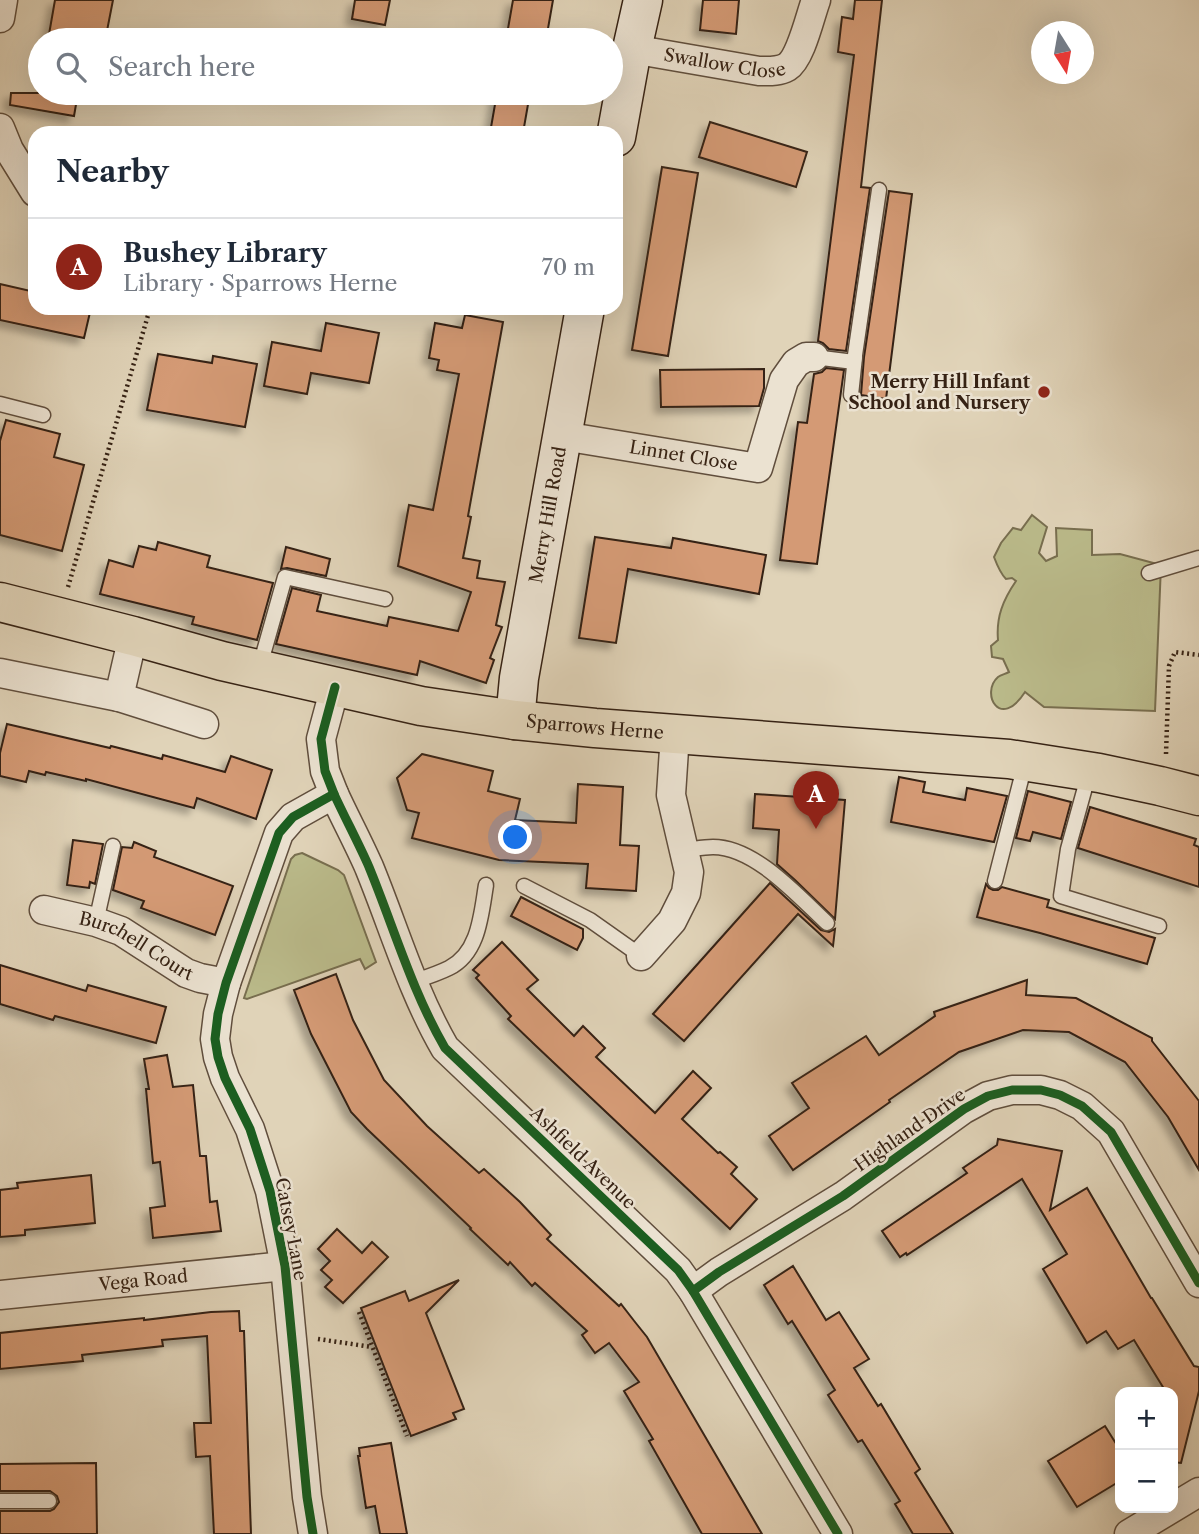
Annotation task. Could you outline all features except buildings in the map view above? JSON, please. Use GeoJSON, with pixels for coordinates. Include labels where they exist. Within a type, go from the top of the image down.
{"type":"FeatureCollection","features":[{"type":"Feature","properties":{"kind":"main road","name":"Sparrows Herne"},"geometry":{"type":"LineString","coordinates":[[0,602],[258,670],[421,706],[514,720],[1009,759],[1090,771],[1199,796]]}},
{"type":"Feature","properties":{"kind":"street"},"geometry":{"type":"LineString","coordinates":[[0,18],[3,0]]}},
{"type":"Feature","properties":{"kind":"street"},"geometry":{"type":"LineString","coordinates":[[623,98],[643,0]]}},
{"type":"Feature","properties":{"kind":"street","name":"Swallow Close"},"geometry":{"type":"LineString","coordinates":[[632,49],[759,71],[775,71],[789,66],[799,51],[816,0]]}},
{"type":"Feature","properties":{"kind":"street"},"geometry":{"type":"LineString","coordinates":[[618,126],[622,105]]}},
{"type":"Feature","properties":{"kind":"street"},"geometry":{"type":"LineString","coordinates":[[0,128],[9,150],[28,180]]}},
{"type":"Feature","properties":{"kind":"street","name":"Merry Hill Road"},"geometry":{"type":"LineString","coordinates":[[514,720],[584,315]]}},
{"type":"Feature","properties":{"kind":"street","name":"Linnet Close"},"geometry":{"type":"LineString","coordinates":[[563,436],[758,468],[784,380],[796,363],[806,357],[814,357]]}},
{"type":"Feature","properties":{"kind":"street"},"geometry":{"type":"LineString","coordinates":[[119,696],[132,636]]}},
{"type":"Feature","properties":{"kind":"street"},"geometry":{"type":"LineString","coordinates":[[0,673],[119,696],[204,724]]}},
{"type":"Feature","properties":{"kind":"street"},"geometry":{"type":"LineString","coordinates":[[334,794],[326,771],[321,739],[335,687]]}},
{"type":"Feature","properties":{"kind":"street"},"geometry":{"type":"LineString","coordinates":[[641,956],[672,921],[686,893],[689,872],[671,795],[675,733]]}},
{"type":"Feature","properties":{"kind":"street","name":"Ashfield Avenue"},"geometry":{"type":"LineString","coordinates":[[334,794],[368,866],[412,982],[430,1023],[445,1048],[678,1270],[838,1534]]}},
{"type":"Feature","properties":{"kind":"street","name":"Catsey Lane"},"geometry":{"type":"LineString","coordinates":[[313,1534],[307,1497],[285,1266],[270,1191],[250,1129],[225,1078],[215,1039],[226,983],[279,833],[293,817],[334,794]]}},
{"type":"Feature","properties":{"kind":"street","name":"Burchell Court"},"geometry":{"type":"LineString","coordinates":[[44,910],[96,922],[121,931],[187,973],[226,983]]}},
{"type":"Feature","properties":{"kind":"street","name":"Highland Drive"},"geometry":{"type":"LineString","coordinates":[[693,1291],[719,1272],[843,1196],[964,1109],[988,1096],[1012,1090],[1041,1090],[1060,1095],[1082,1107],[1111,1132],[1199,1283]]}},
{"type":"Feature","properties":{"kind":"street","name":"Vega Road"},"geometry":{"type":"LineString","coordinates":[[0,1295],[285,1266]]}},
{"type":"Feature","properties":{"kind":"street"},"geometry":{"type":"LineString","coordinates":[[1129,1534],[1199,1492]]}},
{"type":"Feature","properties":{"kind":"lane"},"geometry":{"type":"LineString","coordinates":[[851,395],[879,190]]}},
{"type":"Feature","properties":{"kind":"lane"},"geometry":{"type":"LineString","coordinates":[[814,357],[854,362],[855,357]]}},
{"type":"Feature","properties":{"kind":"lane"},"geometry":{"type":"LineString","coordinates":[[0,404],[43,415]]}},
{"type":"Feature","properties":{"kind":"lane"},"geometry":{"type":"LineString","coordinates":[[1149,573],[1199,558]]}},
{"type":"Feature","properties":{"kind":"lane"},"geometry":{"type":"LineString","coordinates":[[258,670],[285,577],[385,599]]}},
{"type":"Feature","properties":{"kind":"lane"},"geometry":{"type":"LineString","coordinates":[[995,881],[1026,762]]}},
{"type":"Feature","properties":{"kind":"lane"},"geometry":{"type":"LineString","coordinates":[[1090,771],[1068,849],[1061,896],[1159,926]]}},
{"type":"Feature","properties":{"kind":"lane"},"geometry":{"type":"LineString","coordinates":[[96,922],[113,846]]}},
{"type":"Feature","properties":{"kind":"lane"},"geometry":{"type":"LineString","coordinates":[[685,850],[713,846],[740,852],[777,876],[827,923]]}},
{"type":"Feature","properties":{"kind":"lane"},"geometry":{"type":"LineString","coordinates":[[412,982],[448,969],[461,961],[480,926],[486,886]]}},
{"type":"Feature","properties":{"kind":"lane"},"geometry":{"type":"LineString","coordinates":[[524,886],[590,920],[641,956]]}},
{"type":"Feature","properties":{"kind":"lane"},"geometry":{"type":"LineString","coordinates":[[0,1502],[49,1501]]}},
{"type":"Feature","properties":{"kind":"path"},"geometry":{"type":"LineString","coordinates":[[59,617],[148,315]]}},
{"type":"Feature","properties":{"kind":"path"},"geometry":{"type":"LineString","coordinates":[[1160,786],[1167,749],[1168,666],[1175,652],[1199,655]]}},
{"type":"Feature","properties":{"kind":"path"},"geometry":{"type":"LineString","coordinates":[[359,1312],[407,1436]]}},
{"type":"Feature","properties":{"kind":"path"},"geometry":{"type":"LineString","coordinates":[[292,1334],[373,1347]]}},
{"type":"Feature","properties":{"kind":"green space"},"geometry":{"type":"Polygon","coordinates":[[[1032,515],[1047,527],[1039,553],[1046,561],[1057,556],[1056,528],[1092,530],[1092,555],[1120,554],[1161,565],[1155,711],[1044,707],[1025,692],[1008,708],[1001,709],[995,705],[991,692],[993,684],[998,677],[1009,672],[1003,659],[992,657],[991,646],[998,640],[1001,609],[1016,581],[1012,578],[1006,579],[994,557],[1013,528],[1021,530],[1032,515]]]}},
{"type":"Feature","properties":{"kind":"green space"},"geometry":{"type":"Polygon","coordinates":[[[302,853],[344,875],[376,962],[365,969],[360,959],[244,998],[291,859],[302,853]]]}},
{"type":"Feature","properties":{"kind":"cycle path"},"geometry":{"type":"LineString","coordinates":[[313,1534],[307,1497],[285,1266],[270,1191],[250,1129],[225,1078],[215,1039],[226,983],[279,833],[293,817],[334,794],[325,771],[321,739],[335,687]]}},
{"type":"Feature","properties":{"kind":"cycle path"},"geometry":{"type":"LineString","coordinates":[[334,794],[369,867],[404,959],[445,1048],[678,1270],[838,1534]]}},
{"type":"Feature","properties":{"kind":"cycle path"},"geometry":{"type":"LineString","coordinates":[[693,1291],[719,1272],[843,1196],[964,1109],[988,1096],[1012,1090],[1041,1090],[1060,1095],[1082,1106],[1111,1132],[1199,1283]]}},
{"type":"Feature","properties":{"kind":"place","name":"Merry Hill Infant School and Nursery"},"geometry":{"type":"Point","coordinates":[1044,392]}},
{"type":"Feature","properties":{"kind":"place","name":"Bushey Library"},"geometry":{"type":"Point","coordinates":[816,829]}}]}
